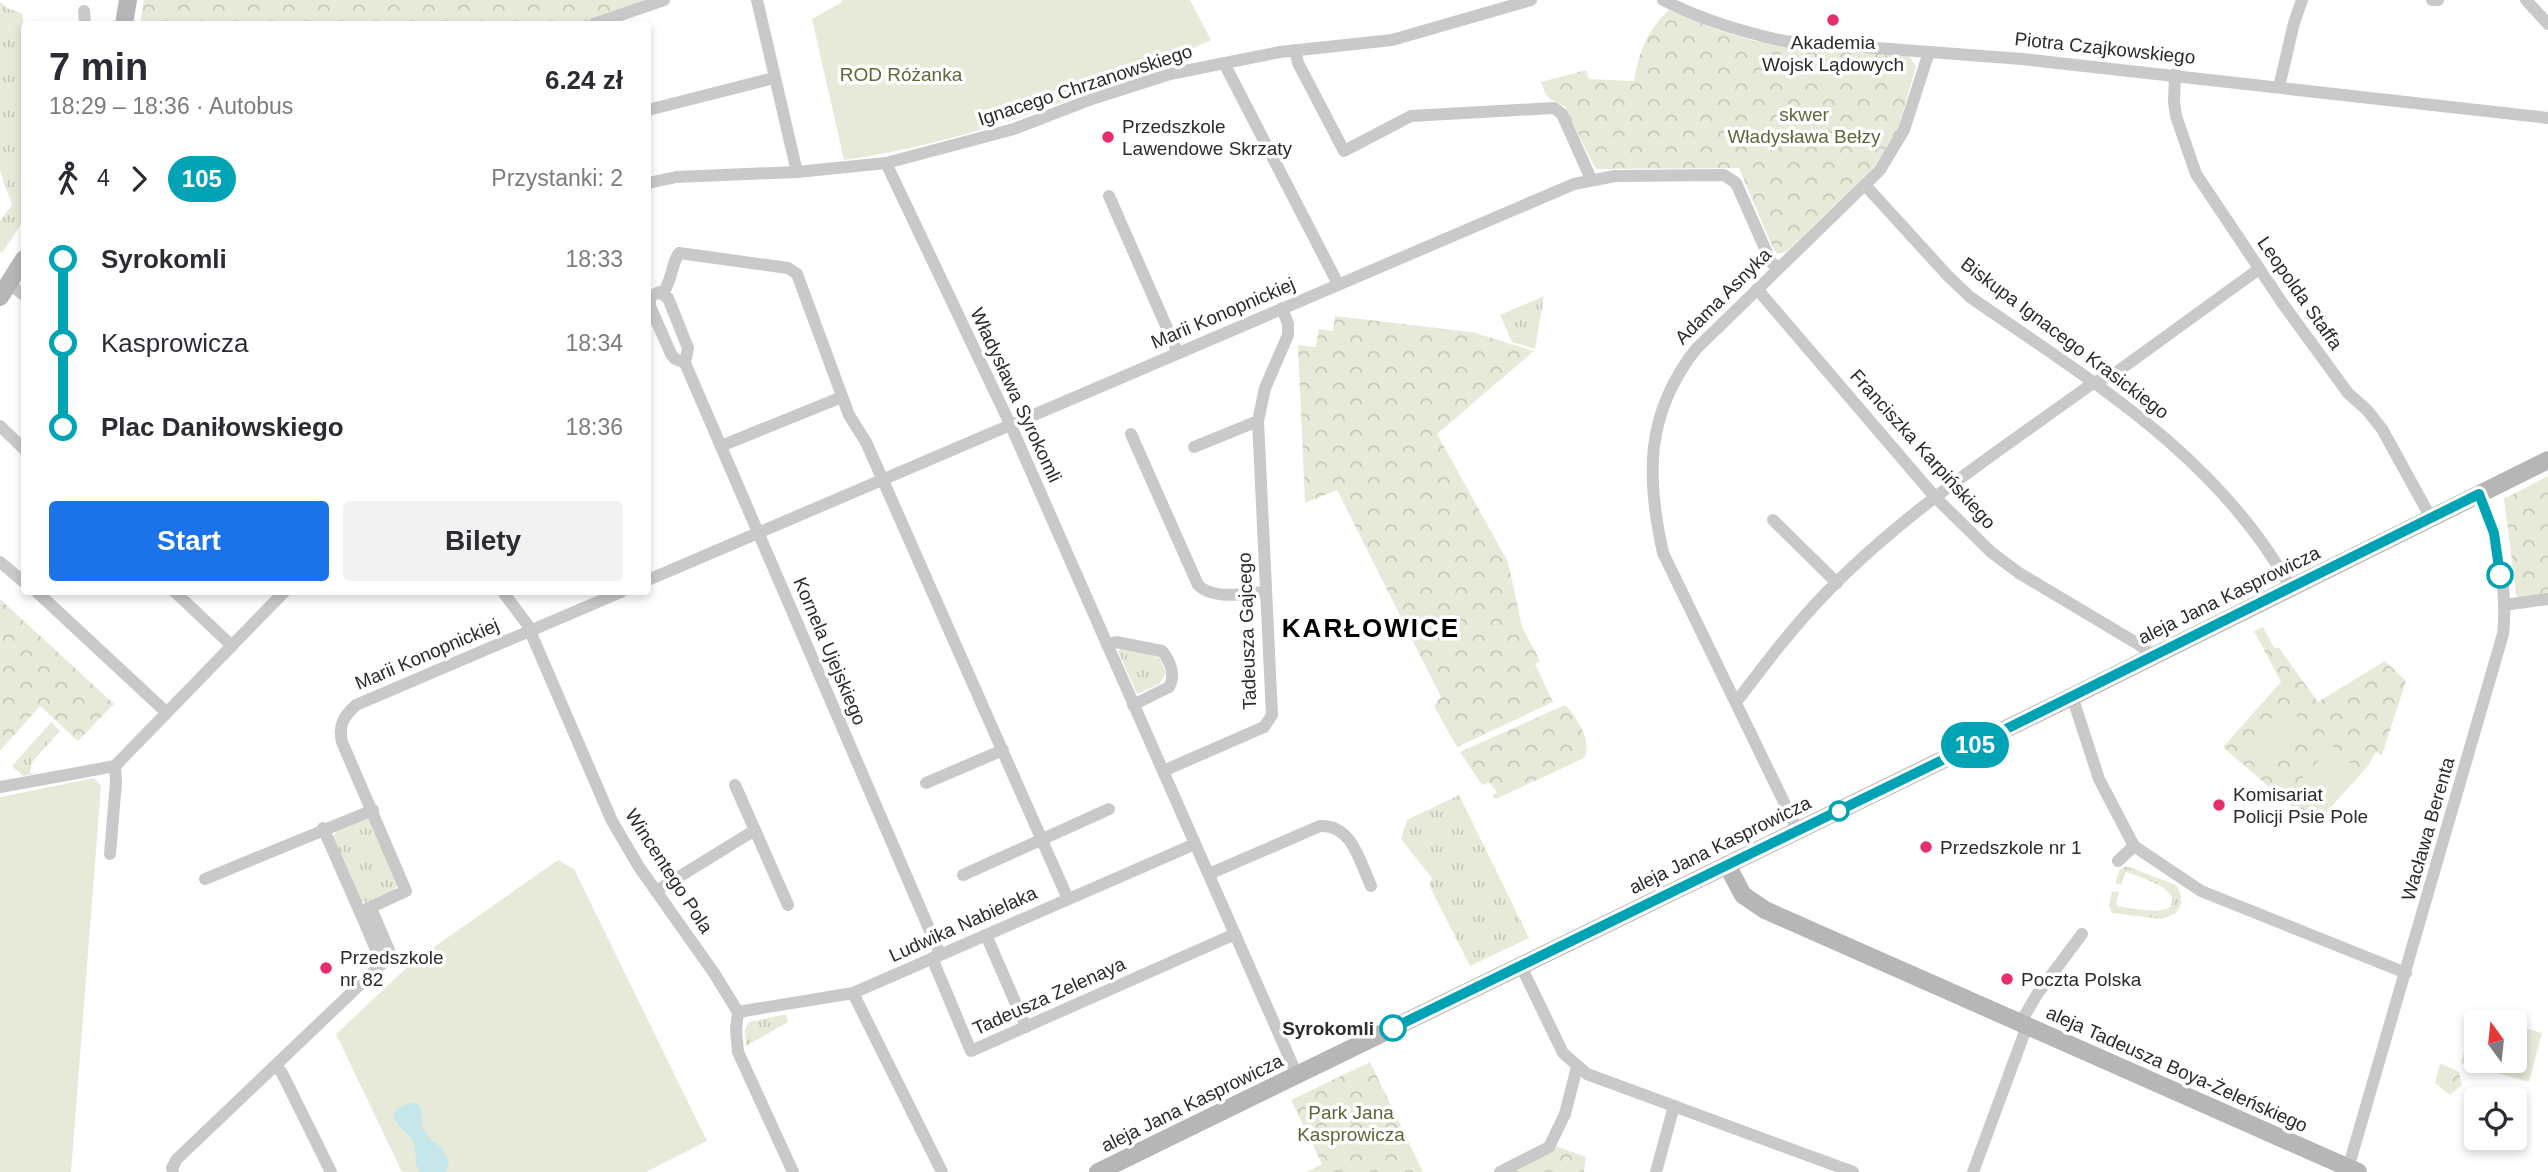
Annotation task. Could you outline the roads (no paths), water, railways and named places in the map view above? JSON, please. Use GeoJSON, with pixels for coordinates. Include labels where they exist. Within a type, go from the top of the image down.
{"type":"FeatureCollection","features":[{"type":"Feature","properties":{"kind":"street"},"geometry":{"type":"LineString","coordinates":[[124,21],[128,0]]}},
{"type":"Feature","properties":{"kind":"street"},"geometry":{"type":"LineString","coordinates":[[603,21],[664,0]]}},
{"type":"Feature","properties":{"kind":"street"},"geometry":{"type":"LineString","coordinates":[[757,0],[797,173]]}},
{"type":"Feature","properties":{"kind":"street","name":"Ignacego Chrzanowskiego"},"geometry":{"type":"LineString","coordinates":[[651,182],[696,175],[797,173],[886,163],[1013,129],[1092,99],[1171,74],[1295,50],[1392,40],[1531,0]]}},
{"type":"Feature","properties":{"kind":"street","name":"Piotra Czajkowskiego"},"geometry":{"type":"LineString","coordinates":[[1664,0],[1700,17],[1745,33],[1784,41],[2175,74],[2548,118]]}},
{"type":"Feature","properties":{"kind":"street"},"geometry":{"type":"LineString","coordinates":[[2279,87],[2302,0]]}},
{"type":"Feature","properties":{"kind":"street"},"geometry":{"type":"LineString","coordinates":[[2432,0],[2438,0]]}},
{"type":"Feature","properties":{"kind":"street"},"geometry":{"type":"LineString","coordinates":[[2526,0],[2548,24]]}},
{"type":"Feature","properties":{"kind":"street"},"geometry":{"type":"LineString","coordinates":[[84,11],[85,21]]}},
{"type":"Feature","properties":{"kind":"street"},"geometry":{"type":"LineString","coordinates":[[1295,50],[1298,63],[1344,151],[1411,116],[1553,108],[1562,114],[1591,179]]}},
{"type":"Feature","properties":{"kind":"street","name":"Adama Asnyka"},"geometry":{"type":"LineString","coordinates":[[1798,831],[1664,553],[1653,510],[1651,481],[1655,438],[1662,410],[1677,373],[1696,349],[1880,170],[1904,131],[1929,52]]}},
{"type":"Feature","properties":{"kind":"street"},"geometry":{"type":"LineString","coordinates":[[1224,63],[1338,284]]}},
{"type":"Feature","properties":{"kind":"street","name":"Leopolda Staffa"},"geometry":{"type":"LineString","coordinates":[[2175,74],[2176,116],[2196,174],[2259,269],[2348,393],[2367,410],[2382,429],[2431,517]]}},
{"type":"Feature","properties":{"kind":"street"},"geometry":{"type":"LineString","coordinates":[[651,109],[774,78]]}},
{"type":"Feature","properties":{"kind":"street","name":"Władysława Syrokomli"},"geometry":{"type":"LineString","coordinates":[[886,163],[1011,426],[1297,1075]]}},
{"type":"Feature","properties":{"kind":"street","name":"Marii Konopnickiej"},"geometry":{"type":"LineString","coordinates":[[651,579],[1570,185],[1591,179],[1615,176],[1731,177],[1771,262],[1778,269]]}},
{"type":"Feature","properties":{"kind":"street","name":"Biskupa Ignacego Krasickiego"},"geometry":{"type":"LineString","coordinates":[[1865,185],[1928,256],[1970,297],[2153,426],[2223,492],[2254,530],[2291,588]]}},
{"type":"Feature","properties":{"kind":"street"},"geometry":{"type":"LineString","coordinates":[[1109,196],[1178,353]]}},
{"type":"Feature","properties":{"kind":"street"},"geometry":{"type":"LineString","coordinates":[[663,293],[669,284],[679,253],[793,270],[800,280],[842,397],[883,480],[1068,899]]}},
{"type":"Feature","properties":{"kind":"street"},"geometry":{"type":"LineString","coordinates":[[21,264],[4,290],[21,294]]}},
{"type":"Feature","properties":{"kind":"street"},"geometry":{"type":"LineString","coordinates":[[1737,701],[1790,633],[1837,583],[1935,497],[2093,383],[2114,374],[2259,269]]}},
{"type":"Feature","properties":{"kind":"street","name":"Franciszka Karpińskiego"},"geometry":{"type":"LineString","coordinates":[[1757,289],[1935,497],[1991,552],[2019,573],[2138,644],[2150,657]]}},
{"type":"Feature","properties":{"kind":"street","name":"Kornela Ujejskiego"},"geometry":{"type":"LineString","coordinates":[[651,296],[659,292],[668,298],[688,348],[685,363],[936,956]]}},
{"type":"Feature","properties":{"kind":"street","name":"Kornela Ujejskiego"},"geometry":{"type":"LineString","coordinates":[[651,308],[671,354],[685,363]]}},
{"type":"Feature","properties":{"kind":"street","name":"Tadeusza Gajcego"},"geometry":{"type":"LineString","coordinates":[[1163,771],[1264,727],[1272,715],[1258,421],[1259,406],[1265,388],[1288,335],[1288,324],[1282,308]]}},
{"type":"Feature","properties":{"kind":"street"},"geometry":{"type":"LineString","coordinates":[[721,446],[842,397]]}},
{"type":"Feature","properties":{"kind":"street"},"geometry":{"type":"LineString","coordinates":[[1194,447],[1258,421]]}},
{"type":"Feature","properties":{"kind":"street"},"geometry":{"type":"LineString","coordinates":[[0,426],[21,446]]}},
{"type":"Feature","properties":{"kind":"street"},"geometry":{"type":"LineString","coordinates":[[1131,434],[1198,585],[1214,595],[1266,592]]}},
{"type":"Feature","properties":{"kind":"street","name":"aleja Jana Kasprowicza"},"geometry":{"type":"LineString","coordinates":[[1098,1172],[1798,831],[2548,460]]}},
{"type":"Feature","properties":{"kind":"street","name":"Wacława Berenta"},"geometry":{"type":"LineString","coordinates":[[2351,1171],[2503,634],[2504,605],[2494,533],[2479,494]]}},
{"type":"Feature","properties":{"kind":"street"},"geometry":{"type":"LineString","coordinates":[[1773,520],[1837,583]]}},
{"type":"Feature","properties":{"kind":"street"},"geometry":{"type":"LineString","coordinates":[[0,562],[21,580]]}},
{"type":"Feature","properties":{"kind":"street"},"geometry":{"type":"LineString","coordinates":[[40,595],[166,712]]}},
{"type":"Feature","properties":{"kind":"street"},"geometry":{"type":"LineString","coordinates":[[178,595],[231,645]]}},
{"type":"Feature","properties":{"kind":"street"},"geometry":{"type":"LineString","coordinates":[[0,788],[115,766],[281,595]]}},
{"type":"Feature","properties":{"kind":"street","name":"Wincentego Pola"},"geometry":{"type":"LineString","coordinates":[[505,595],[527,624],[607,812],[656,891],[738,1012]]}},
{"type":"Feature","properties":{"kind":"street","name":"Marii Konopnickiej"},"geometry":{"type":"LineString","coordinates":[[373,810],[342,742],[342,722],[346,713],[356,705],[613,595]]}},
{"type":"Feature","properties":{"kind":"street"},"geometry":{"type":"LineString","coordinates":[[2504,605],[2548,599]]}},
{"type":"Feature","properties":{"kind":"street"},"geometry":{"type":"LineString","coordinates":[[1107,645],[1116,642],[1162,651],[1168,658],[1173,674],[1169,687],[1133,705]]}},
{"type":"Feature","properties":{"kind":"street"},"geometry":{"type":"LineString","coordinates":[[2072,696],[2099,779],[2134,846],[2190,886],[2406,973]]}},
{"type":"Feature","properties":{"kind":"street"},"geometry":{"type":"LineString","coordinates":[[926,783],[1003,750]]}},
{"type":"Feature","properties":{"kind":"street"},"geometry":{"type":"LineString","coordinates":[[110,854],[117,782],[115,766]]}},
{"type":"Feature","properties":{"kind":"street"},"geometry":{"type":"LineString","coordinates":[[735,785],[788,905]]}},
{"type":"Feature","properties":{"kind":"street"},"geometry":{"type":"LineString","coordinates":[[962,875],[1109,809]]}},
{"type":"Feature","properties":{"kind":"street"},"geometry":{"type":"LineString","coordinates":[[205,879],[323,828],[373,810],[406,891],[365,910]]}},
{"type":"Feature","properties":{"kind":"street"},"geometry":{"type":"LineString","coordinates":[[1209,874],[1320,826],[1327,826],[1341,831],[1349,838],[1371,886]]}},
{"type":"Feature","properties":{"kind":"street"},"geometry":{"type":"LineString","coordinates":[[173,1172],[177,1158],[382,964],[365,910],[323,828]]}},
{"type":"Feature","properties":{"kind":"street"},"geometry":{"type":"LineString","coordinates":[[656,891],[755,831]]}},
{"type":"Feature","properties":{"kind":"street","name":"Ludwika Nabielaka"},"geometry":{"type":"LineString","coordinates":[[738,1012],[853,993],[1195,844]]}},
{"type":"Feature","properties":{"kind":"street"},"geometry":{"type":"LineString","coordinates":[[2118,861],[2134,846]]}},
{"type":"Feature","properties":{"kind":"street","name":"aleja Tadeusza Boya-Żeleńskiego"},"geometry":{"type":"LineString","coordinates":[[1727,865],[1744,895],[1765,910],[2025,1019],[2351,1171]]}},
{"type":"Feature","properties":{"kind":"street","name":"Tadeusza Zelenaya"},"geometry":{"type":"LineString","coordinates":[[936,956],[971,1051],[1235,934]]}},
{"type":"Feature","properties":{"kind":"street"},"geometry":{"type":"LineString","coordinates":[[1973,1172],[2025,1019],[2082,934]]}},
{"type":"Feature","properties":{"kind":"street"},"geometry":{"type":"LineString","coordinates":[[986,935],[1026,1027]]}},
{"type":"Feature","properties":{"kind":"street"},"geometry":{"type":"LineString","coordinates":[[1521,966],[1563,1053],[1587,1074],[1853,1172]]}},
{"type":"Feature","properties":{"kind":"street"},"geometry":{"type":"LineString","coordinates":[[853,993],[942,1172]]}},
{"type":"Feature","properties":{"kind":"street"},"geometry":{"type":"LineString","coordinates":[[738,1012],[738,1052],[793,1172]]}},
{"type":"Feature","properties":{"kind":"street"},"geometry":{"type":"LineString","coordinates":[[276,1066],[282,1073],[331,1172]]}},
{"type":"Feature","properties":{"kind":"street"},"geometry":{"type":"LineString","coordinates":[[1500,1172],[1549,1147],[1564,1114],[1577,1067]]}},
{"type":"Feature","properties":{"kind":"street"},"geometry":{"type":"LineString","coordinates":[[1656,1172],[1674,1106]]}},
{"type":"Feature","properties":{"kind":"water"},"geometry":{"type":"Polygon","coordinates":[[[417,1103],[421,1108],[423,1128],[431,1140],[441,1147],[449,1161],[446,1172],[420,1172],[416,1164],[414,1144],[393,1116],[403,1106],[417,1103]]]}},
{"type":"Feature","properties":{"kind":"place","name":"Akademia Wojsk Lądowych"},"geometry":{"type":"Point","coordinates":[1833,20]}},
{"type":"Feature","properties":{"kind":"place","name":"Przedszkole Lawendowe Skrzaty"},"geometry":{"type":"Point","coordinates":[1108,137]}},
{"type":"Feature","properties":{"kind":"place","name":"Komisariat Policji Psie Pole"},"geometry":{"type":"Point","coordinates":[2219,805]}},
{"type":"Feature","properties":{"kind":"place","name":"Przedszkole nr 1"},"geometry":{"type":"Point","coordinates":[1926,847]}},
{"type":"Feature","properties":{"kind":"place","name":"Przedszkole nr 82"},"geometry":{"type":"Point","coordinates":[326,968]}},
{"type":"Feature","properties":{"kind":"place","name":"Poczta Polska"},"geometry":{"type":"Point","coordinates":[2007,979]}},
{"type":"Feature","properties":{"kind":"place","name":"Syrokomli"},"geometry":{"type":"Point","coordinates":[1393,1028]}},
{"type":"Feature","properties":{"kind":"district","name":"KARŁOWICE"},"geometry":{"type":"Point","coordinates":[1371,628]}},
{"type":"Feature","properties":{"kind":"park label","name":"ROD Różanka"},"geometry":{"type":"Point","coordinates":[901,74]}},
{"type":"Feature","properties":{"kind":"park label","name":"skwer Władysława Bełzy"},"geometry":{"type":"Point","coordinates":[1804,125]}},
{"type":"Feature","properties":{"kind":"park label","name":"Park Jana Kasprowicza"},"geometry":{"type":"Point","coordinates":[1351,1123]}}]}
